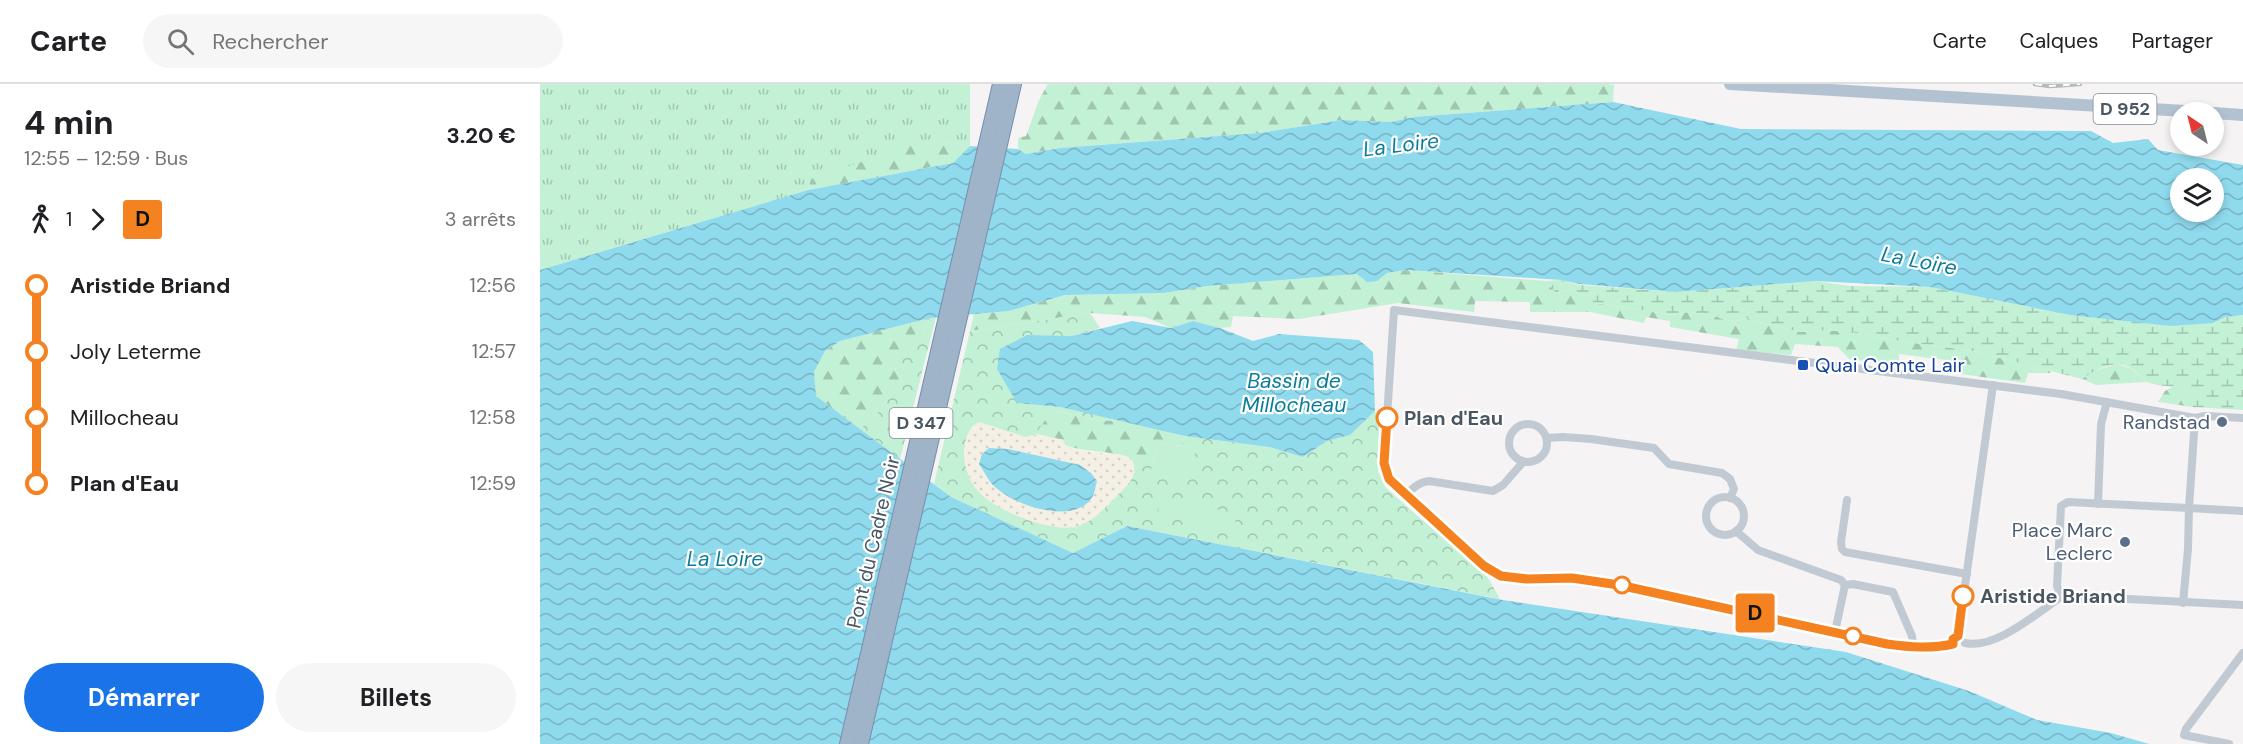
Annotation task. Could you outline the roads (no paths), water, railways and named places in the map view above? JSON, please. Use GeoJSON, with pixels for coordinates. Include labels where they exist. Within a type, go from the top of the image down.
{"type":"FeatureCollection","features":[{"type":"Feature","properties":{"kind":"highway"},"geometry":{"type":"LineString","coordinates":[[993,84],[998,103]]}},
{"type":"Feature","properties":{"kind":"highway","name":"D 347"},"geometry":{"type":"LineString","coordinates":[[998,103],[1000,84]]}},
{"type":"Feature","properties":{"kind":"highway","name":"D 347"},"geometry":{"type":"LineString","coordinates":[[998,103],[1014,84]]}},
{"type":"Feature","properties":{"kind":"highway","name":"Pont du Cadre Noir"},"geometry":{"type":"LineString","coordinates":[[847,744],[991,120],[998,103]]}},
{"type":"Feature","properties":{"kind":"highway","name":"Pont du Cadre Noir"},"geometry":{"type":"LineString","coordinates":[[861,744],[998,103]]}},
{"type":"Feature","properties":{"kind":"main road","name":"D 952"},"geometry":{"type":"LineString","coordinates":[[1730,84],[2170,110]]}},
{"type":"Feature","properties":{"kind":"main road"},"geometry":{"type":"LineString","coordinates":[[2224,114],[2243,115]]}},
{"type":"Feature","properties":{"kind":"street"},"geometry":{"type":"LineString","coordinates":[[1955,640],[1937,647],[1887,644],[1590,580],[1501,576],[1484,566],[1389,479],[1384,463],[1394,310],[1993,386],[2107,402],[2195,418],[2205,416],[2243,418]]}},
{"type":"Feature","properties":{"kind":"street"},"geometry":{"type":"LineString","coordinates":[[1993,386],[1967,574],[1955,640],[1956,648],[1960,648],[1965,643],[1972,644],[2000,638],[2061,597],[2243,605]]}},
{"type":"Feature","properties":{"kind":"street"},"geometry":{"type":"LineString","coordinates":[[2098,504],[2101,424],[2107,402]]}},
{"type":"Feature","properties":{"kind":"street"},"geometry":{"type":"LineString","coordinates":[[2183,603],[2195,418]]}},
{"type":"Feature","properties":{"kind":"street"},"geometry":{"type":"LineString","coordinates":[[1524,424],[1534,425],[1544,432],[1547,438],[1546,450],[1537,460],[1523,462],[1511,452],[1510,437],[1513,431],[1524,424]]}},
{"type":"Feature","properties":{"kind":"street"},"geometry":{"type":"LineString","coordinates":[[1547,438],[1563,436],[1654,448],[1669,464],[1717,471],[1726,475],[1734,489],[1730,498]]}},
{"type":"Feature","properties":{"kind":"street"},"geometry":{"type":"LineString","coordinates":[[1406,496],[1423,481],[1493,491],[1503,485],[1523,462]]}},
{"type":"Feature","properties":{"kind":"street"},"geometry":{"type":"LineString","coordinates":[[1723,497],[1730,498],[1740,505],[1743,511],[1742,523],[1736,531],[1731,534],[1720,534],[1714,531],[1706,519],[1707,511],[1714,501],[1723,497]]}},
{"type":"Feature","properties":{"kind":"street"},"geometry":{"type":"LineString","coordinates":[[1847,500],[1841,542],[1845,552],[1967,574]]}},
{"type":"Feature","properties":{"kind":"street"},"geometry":{"type":"LineString","coordinates":[[2061,597],[2057,586],[2061,506],[2068,502],[2243,511]]}},
{"type":"Feature","properties":{"kind":"street"},"geometry":{"type":"LineString","coordinates":[[1736,531],[1758,550],[1841,580],[1845,585]]}},
{"type":"Feature","properties":{"kind":"street"},"geometry":{"type":"LineString","coordinates":[[1845,585],[1853,584],[1893,592],[1912,636],[1913,647]]}},
{"type":"Feature","properties":{"kind":"street"},"geometry":{"type":"LineString","coordinates":[[1835,632],[1845,585]]}},
{"type":"Feature","properties":{"kind":"street"},"geometry":{"type":"LineString","coordinates":[[2229,744],[2184,735],[2186,729],[2243,653]]}},
{"type":"Feature","properties":{"kind":"water","name":"La Loire"},"geometry":{"type":"Polygon","coordinates":[[[1613,102],[1741,129],[2091,131],[2113,143],[2148,139],[2158,150],[2170,152],[2170,156],[2192,156],[2243,165],[2243,315],[2225,317],[2213,323],[2171,326],[2070,315],[1930,287],[1815,281],[1676,292],[1580,284],[1561,280],[1406,270],[1387,273],[1377,281],[1367,282],[1357,274],[1207,286],[1164,293],[1065,295],[1009,311],[930,318],[840,341],[825,351],[814,372],[816,396],[951,497],[1073,553],[1127,526],[1503,600],[1846,652],[1969,691],[2037,720],[2111,733],[2149,744],[540,744],[540,270],[808,190],[953,163],[970,146],[1018,149],[1026,154],[1060,148],[1259,133],[1342,120],[1391,122],[1414,117],[1613,102]]]}},
{"type":"Feature","properties":{"kind":"water","name":"Bassin de Millocheau"},"geometry":{"type":"Polygon","coordinates":[[[1132,321],[1171,328],[1193,321],[1220,328],[1253,341],[1279,334],[1359,340],[1373,352],[1375,411],[1350,435],[1327,441],[1303,457],[1269,447],[1185,436],[1060,407],[1017,403],[997,369],[1000,349],[1027,335],[1071,336],[1132,321]]]}},
{"type":"Feature","properties":{"kind":"water"},"geometry":{"type":"Polygon","coordinates":[[[989,448],[1008,449],[1080,465],[1097,481],[1093,495],[1082,507],[1070,511],[1041,509],[1012,499],[992,484],[979,464],[982,454],[989,448]]]}},
{"type":"Feature","properties":{"kind":"railway"},"geometry":{"type":"LineString","coordinates":[[2035,84],[2050,86],[2080,84]]}},
{"type":"Feature","properties":{"kind":"place","name":"Quai Comte Lair"},"geometry":{"type":"Point","coordinates":[1803,365]}},
{"type":"Feature","properties":{"kind":"place","name":"Plan d'Eau"},"geometry":{"type":"Point","coordinates":[1387,418]}},
{"type":"Feature","properties":{"kind":"place","name":"Randstad"},"geometry":{"type":"Point","coordinates":[2222,422]}},
{"type":"Feature","properties":{"kind":"place","name":"Place Marc Leclerc"},"geometry":{"type":"Point","coordinates":[2125,542]}},
{"type":"Feature","properties":{"kind":"place","name":"Aristide Briand"},"geometry":{"type":"Point","coordinates":[1963,596]}}]}
